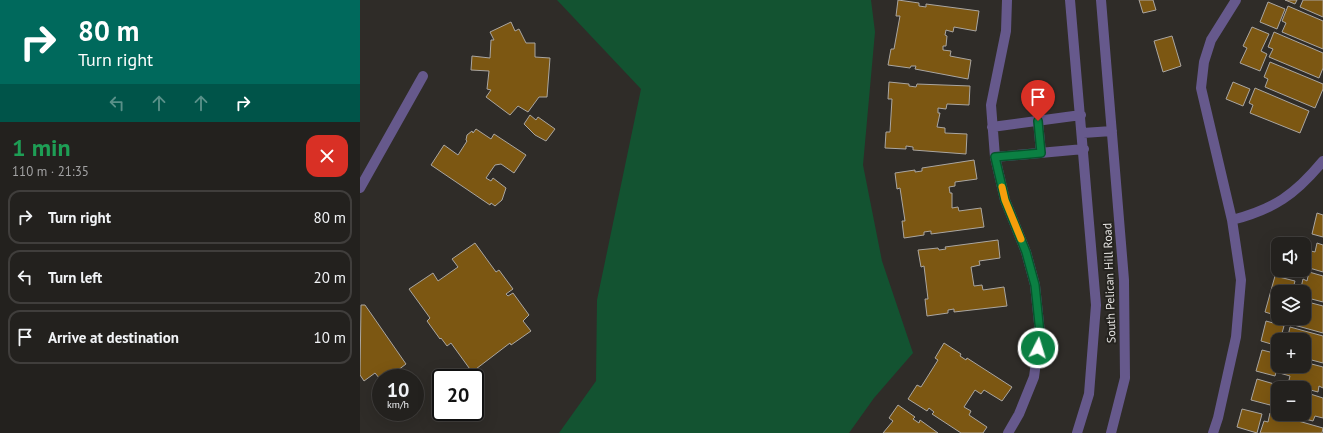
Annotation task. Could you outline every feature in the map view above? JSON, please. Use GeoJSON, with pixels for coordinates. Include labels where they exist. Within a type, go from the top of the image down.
{"type":"FeatureCollection","features":[{"type":"Feature","properties":{"kind":"street"},"geometry":{"type":"LineString","coordinates":[[1007,0],[1006,31],[992,105],[992,127],[995,157],[1005,200],[1026,252],[1035,285],[1040,333],[1034,377],[1008,433]]}},
{"type":"Feature","properties":{"kind":"street","name":"South Pelican Hill Road"},"geometry":{"type":"LineString","coordinates":[[1070,0],[1083,133],[1096,305],[1089,394],[1077,433]]}},
{"type":"Feature","properties":{"kind":"street","name":"South Pelican Hill Road"},"geometry":{"type":"LineString","coordinates":[[1101,0],[1124,280],[1125,378],[1111,433]]}},
{"type":"Feature","properties":{"kind":"street"},"geometry":{"type":"LineString","coordinates":[[1213,433],[1218,418],[1237,330],[1241,280],[1232,220],[1201,88],[1204,62],[1211,40],[1236,0]]}},
{"type":"Feature","properties":{"kind":"street"},"geometry":{"type":"LineString","coordinates":[[360,188],[423,76]]}},
{"type":"Feature","properties":{"kind":"street"},"geometry":{"type":"LineString","coordinates":[[992,127],[1081,115]]}},
{"type":"Feature","properties":{"kind":"street"},"geometry":{"type":"LineString","coordinates":[[1038,121],[1041,153]]}},
{"type":"Feature","properties":{"kind":"street"},"geometry":{"type":"LineString","coordinates":[[1083,133],[1112,131]]}},
{"type":"Feature","properties":{"kind":"street"},"geometry":{"type":"LineString","coordinates":[[995,157],[1084,149]]}},
{"type":"Feature","properties":{"kind":"street"},"geometry":{"type":"LineString","coordinates":[[1232,220],[1258,213],[1283,200],[1309,179],[1323,161]]}},
{"type":"Feature","properties":{"kind":"green space"},"geometry":{"type":"Polygon","coordinates":[[[557,0],[871,0],[875,32],[863,165],[882,261],[913,353],[874,398],[849,433],[559,433],[596,381],[597,300],[641,89],[557,0]]]}},
{"type":"Feature","properties":{"kind":"building"},"geometry":{"type":"Polygon","coordinates":[[[898,0],[919,3],[919,6],[926,7],[926,4],[979,11],[976,31],[954,27],[953,32],[946,30],[946,46],[943,46],[943,50],[951,51],[950,56],[971,60],[968,79],[915,69],[916,66],[911,66],[910,68],[888,65],[891,49],[894,49],[900,16],[896,16],[898,0]]]}},
{"type":"Feature","properties":{"kind":"building"},"geometry":{"type":"Polygon","coordinates":[[[1139,0],[1153,0],[1156,10],[1143,13],[1139,0]]]}},
{"type":"Feature","properties":{"kind":"building"},"geometry":{"type":"Polygon","coordinates":[[[1285,0],[1297,0],[1295,4],[1285,0]]]}},
{"type":"Feature","properties":{"kind":"building"},"geometry":{"type":"Polygon","coordinates":[[[1303,0],[1323,0],[1323,17],[1300,7],[1303,0]]]}},
{"type":"Feature","properties":{"kind":"building"},"geometry":{"type":"Polygon","coordinates":[[[1268,2],[1285,9],[1277,29],[1260,22],[1268,2]]]}},
{"type":"Feature","properties":{"kind":"building"},"geometry":{"type":"Polygon","coordinates":[[[1288,6],[1323,21],[1323,49],[1282,32],[1286,23],[1282,21],[1288,6]]]}},
{"type":"Feature","properties":{"kind":"building"},"geometry":{"type":"Polygon","coordinates":[[[511,22],[515,31],[519,29],[526,43],[535,43],[535,57],[550,58],[547,97],[539,97],[528,112],[518,106],[510,115],[486,97],[491,90],[487,89],[489,71],[471,70],[472,56],[490,58],[491,40],[494,40],[490,32],[511,22]]]}},
{"type":"Feature","properties":{"kind":"building"},"geometry":{"type":"Polygon","coordinates":[[[1252,27],[1269,34],[1261,51],[1267,54],[1260,71],[1240,63],[1247,48],[1243,46],[1252,27]]]}},
{"type":"Feature","properties":{"kind":"building"},"geometry":{"type":"Polygon","coordinates":[[[1274,32],[1323,53],[1323,68],[1319,78],[1269,57],[1273,49],[1268,47],[1274,32]]]}},
{"type":"Feature","properties":{"kind":"building"},"geometry":{"type":"Polygon","coordinates":[[[1172,36],[1181,66],[1163,72],[1154,41],[1172,36]]]}},
{"type":"Feature","properties":{"kind":"building"},"geometry":{"type":"Polygon","coordinates":[[[1270,62],[1323,84],[1323,89],[1315,108],[1265,87],[1268,79],[1264,77],[1270,62]]]}},
{"type":"Feature","properties":{"kind":"building"},"geometry":{"type":"Polygon","coordinates":[[[889,82],[909,84],[909,86],[916,87],[917,84],[970,86],[969,105],[947,104],[946,109],[938,108],[938,113],[940,113],[937,127],[945,128],[945,133],[967,134],[966,154],[913,150],[913,147],[906,146],[906,149],[885,148],[886,132],[890,132],[892,99],[888,99],[889,82]]]}},
{"type":"Feature","properties":{"kind":"building"},"geometry":{"type":"Polygon","coordinates":[[[1233,82],[1250,89],[1243,106],[1226,99],[1233,82]]]}},
{"type":"Feature","properties":{"kind":"building"},"geometry":{"type":"Polygon","coordinates":[[[1255,88],[1309,111],[1300,133],[1250,113],[1253,105],[1249,103],[1255,88]]]}},
{"type":"Feature","properties":{"kind":"building"},"geometry":{"type":"Polygon","coordinates":[[[530,115],[536,120],[538,117],[555,129],[546,141],[535,135],[524,124],[530,115]]]}},
{"type":"Feature","properties":{"kind":"building"},"geometry":{"type":"Polygon","coordinates":[[[476,129],[491,139],[494,134],[526,155],[514,173],[501,164],[495,165],[486,178],[491,181],[493,178],[506,188],[502,200],[495,206],[491,203],[490,205],[431,165],[444,145],[458,155],[467,141],[467,135],[472,131],[473,133],[476,129]]]}},
{"type":"Feature","properties":{"kind":"building"},"geometry":{"type":"Polygon","coordinates":[[[974,160],[977,179],[955,182],[955,186],[949,187],[950,193],[952,193],[952,208],[958,207],[959,211],[981,208],[984,227],[931,234],[931,231],[924,232],[924,235],[904,238],[902,221],[905,221],[900,188],[897,189],[895,173],[915,170],[915,172],[922,171],[922,168],[974,160]]]}},
{"type":"Feature","properties":{"kind":"building"},"geometry":{"type":"Polygon","coordinates":[[[1317,213],[1323,215],[1323,237],[1312,234],[1317,213]]]}},
{"type":"Feature","properties":{"kind":"building"},"geometry":{"type":"Polygon","coordinates":[[[998,240],[1000,258],[979,261],[980,265],[971,267],[974,286],[982,285],[983,290],[1004,287],[1007,306],[954,312],[954,309],[948,310],[948,313],[927,316],[925,299],[928,299],[924,266],[921,267],[918,250],[938,248],[939,250],[946,249],[945,247],[998,240]]]}},
{"type":"Feature","properties":{"kind":"building"},"geometry":{"type":"Polygon","coordinates":[[[475,243],[496,272],[499,270],[513,289],[506,294],[508,296],[513,293],[529,315],[523,321],[531,331],[511,345],[510,343],[476,369],[470,369],[451,343],[447,346],[441,338],[440,339],[427,321],[430,318],[409,289],[433,273],[438,281],[458,267],[452,259],[475,243]]]}},
{"type":"Feature","properties":{"kind":"building"},"geometry":{"type":"Polygon","coordinates":[[[1317,243],[1323,245],[1323,272],[1311,268],[1311,251],[1315,252],[1317,243]]]}},
{"type":"Feature","properties":{"kind":"building"},"geometry":{"type":"Polygon","coordinates":[[[1311,273],[1323,276],[1323,302],[1311,299],[1311,285],[1302,285],[1303,279],[1307,281],[1308,277],[1311,277],[1311,273]]]}},
{"type":"Feature","properties":{"kind":"building"},"geometry":{"type":"Polygon","coordinates":[[[1275,277],[1295,281],[1294,285],[1272,285],[1275,277]]]}},
{"type":"Feature","properties":{"kind":"building"},"geometry":{"type":"Polygon","coordinates":[[[1271,290],[1271,314],[1265,312],[1271,290]]]}},
{"type":"Feature","properties":{"kind":"building"},"geometry":{"type":"Polygon","coordinates":[[[1311,303],[1323,306],[1323,333],[1294,325],[1311,325],[1311,303]]]}},
{"type":"Feature","properties":{"kind":"building"},"geometry":{"type":"Polygon","coordinates":[[[361,305],[365,305],[406,364],[400,369],[372,369],[372,375],[364,381],[360,375],[361,305]]]}},
{"type":"Feature","properties":{"kind":"building"},"geometry":{"type":"Polygon","coordinates":[[[1266,321],[1271,322],[1271,325],[1284,326],[1282,333],[1271,333],[1271,344],[1261,341],[1266,321]]]}},
{"type":"Feature","properties":{"kind":"building"},"geometry":{"type":"Polygon","coordinates":[[[1290,327],[1323,336],[1323,363],[1311,360],[1311,333],[1289,333],[1290,327]]]}},
{"type":"Feature","properties":{"kind":"building"},"geometry":{"type":"Polygon","coordinates":[[[944,343],[961,354],[960,356],[966,360],[967,358],[1012,387],[1002,401],[984,390],[981,394],[975,390],[964,407],[971,411],[969,415],[987,427],[983,433],[961,433],[932,414],[934,412],[929,408],[927,411],[908,399],[917,385],[921,387],[938,360],[935,358],[944,343]]]}},
{"type":"Feature","properties":{"kind":"building"},"geometry":{"type":"Polygon","coordinates":[[[1262,350],[1271,352],[1271,373],[1276,373],[1275,376],[1256,371],[1262,350]]]}},
{"type":"Feature","properties":{"kind":"building"},"geometry":{"type":"Polygon","coordinates":[[[1311,364],[1323,367],[1323,388],[1319,386],[1318,392],[1311,390],[1311,381],[1289,381],[1290,376],[1280,373],[1311,373],[1311,364]]]}},
{"type":"Feature","properties":{"kind":"building"},"geometry":{"type":"Polygon","coordinates":[[[1257,379],[1271,383],[1270,405],[1251,400],[1257,379]]]}},
{"type":"Feature","properties":{"kind":"building"},"geometry":{"type":"Polygon","coordinates":[[[1311,394],[1323,398],[1323,418],[1315,416],[1313,421],[1311,420],[1311,394]]]}},
{"type":"Feature","properties":{"kind":"building"},"geometry":{"type":"Polygon","coordinates":[[[898,405],[915,417],[913,419],[919,423],[920,420],[938,433],[883,433],[893,421],[889,418],[898,405]]]}},
{"type":"Feature","properties":{"kind":"building"},"geometry":{"type":"Polygon","coordinates":[[[1242,409],[1262,414],[1257,433],[1237,427],[1242,409]]]}},
{"type":"Feature","properties":{"kind":"building"},"geometry":{"type":"Polygon","coordinates":[[[1270,413],[1271,421],[1298,421],[1323,428],[1322,433],[1260,433],[1264,421],[1268,422],[1270,413]]]}},
{"type":"Feature","properties":{"kind":"slow traffic"},"geometry":{"type":"LineString","coordinates":[[1002,187],[1005,200],[1021,239]]}},
{"type":"Feature","properties":{"kind":"route"},"geometry":{"type":"LineString","coordinates":[[1038,121],[1041,153],[995,157],[1005,200],[1026,252],[1035,285],[1040,333],[1038,348]]}}]}
